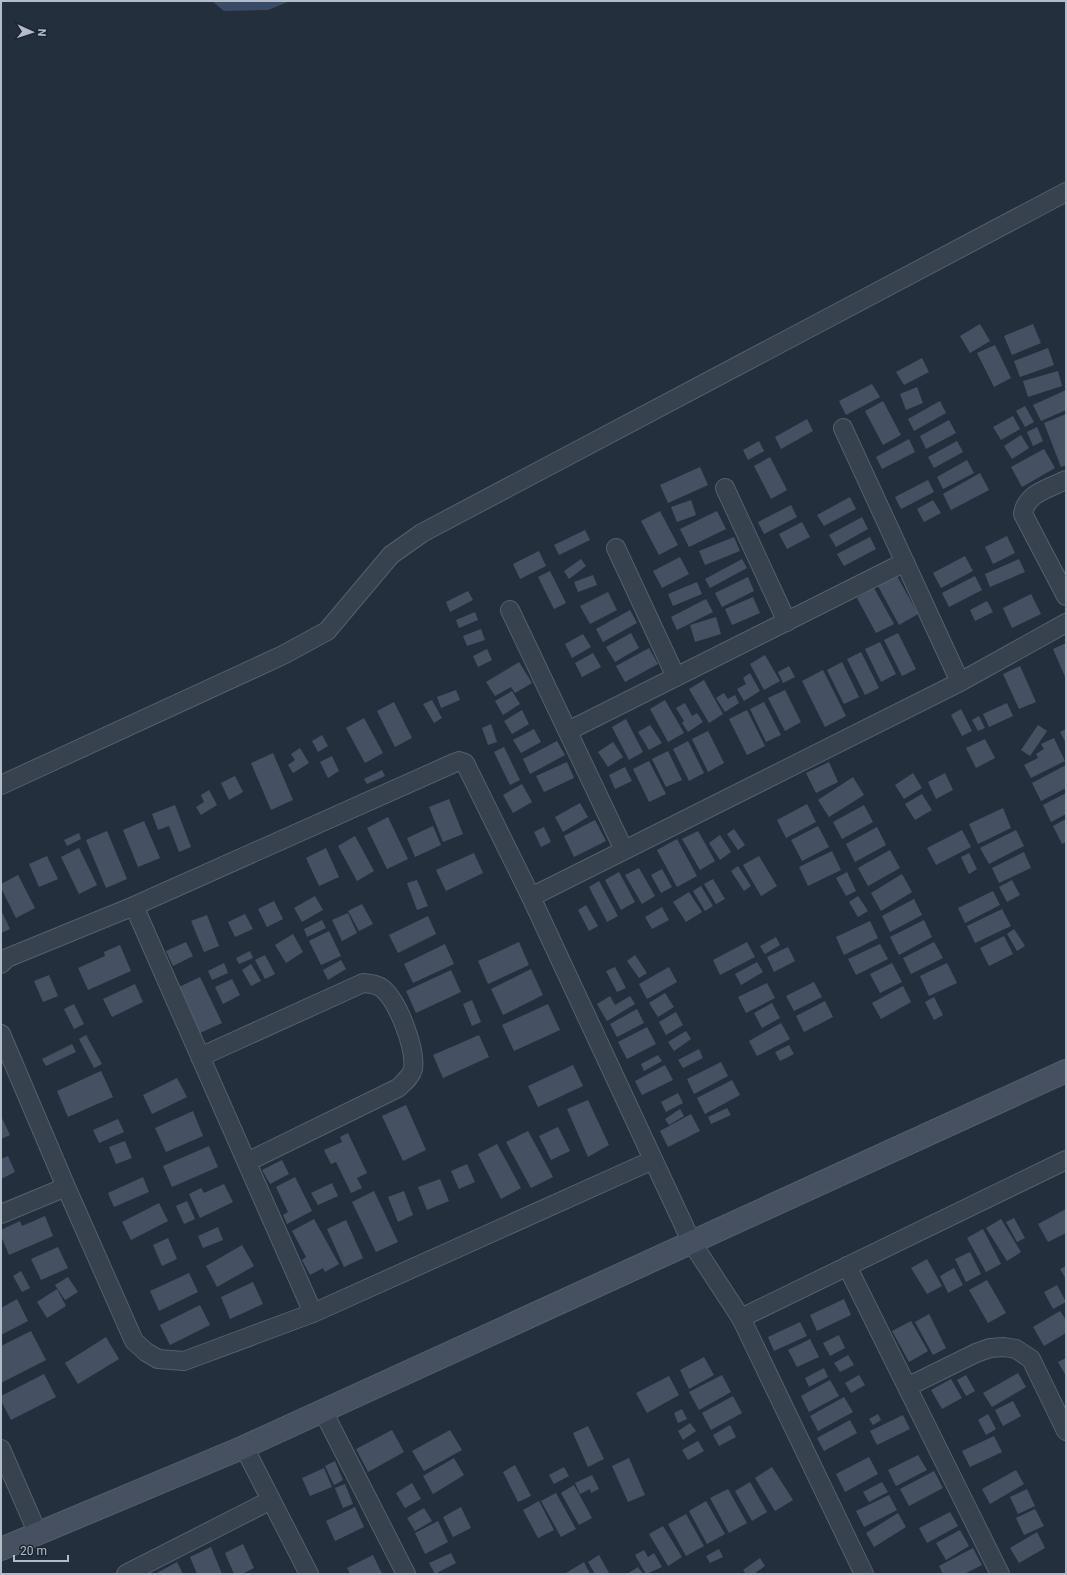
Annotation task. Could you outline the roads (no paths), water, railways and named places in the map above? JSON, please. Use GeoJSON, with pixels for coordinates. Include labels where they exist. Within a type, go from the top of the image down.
{"type":"FeatureCollection","features":[{"type":"Feature","properties":{"kind":"street"},"geometry":{"type":"LineString","coordinates":[[1,785],[283,655],[327,631],[391,555],[422,533],[1066,192]]}},
{"type":"Feature","properties":{"kind":"street"},"geometry":{"type":"LineString","coordinates":[[843,428],[960,682]]}},
{"type":"Feature","properties":{"kind":"street"},"geometry":{"type":"LineString","coordinates":[[1066,480],[1033,495],[1026,503],[1024,514],[1066,596]]}},
{"type":"Feature","properties":{"kind":"street"},"geometry":{"type":"LineString","coordinates":[[725,488],[787,622]]}},
{"type":"Feature","properties":{"kind":"street"},"geometry":{"type":"LineString","coordinates":[[616,548],[676,677]]}},
{"type":"Feature","properties":{"kind":"street"},"geometry":{"type":"LineString","coordinates":[[568,731],[905,562]]}},
{"type":"Feature","properties":{"kind":"street"},"geometry":{"type":"LineString","coordinates":[[510,610],[624,850]]}},
{"type":"Feature","properties":{"kind":"street"},"geometry":{"type":"LineString","coordinates":[[531,897],[960,682],[1066,622]]}},
{"type":"Feature","properties":{"kind":"street"},"geometry":{"type":"LineString","coordinates":[[1,964],[6,958],[134,906],[459,761],[465,763],[531,897],[692,1243],[741,1318],[864,1574]]}},
{"type":"Feature","properties":{"kind":"street"},"geometry":{"type":"LineString","coordinates":[[134,906],[313,1313]]}},
{"type":"Feature","properties":{"kind":"street"},"geometry":{"type":"LineString","coordinates":[[200,1057],[363,983],[377,985],[384,990],[404,1023],[413,1052],[413,1070],[398,1088],[247,1162]]}},
{"type":"Feature","properties":{"kind":"street"},"geometry":{"type":"LineString","coordinates":[[1,1034],[134,1341],[146,1352],[158,1359],[184,1361],[313,1313],[653,1160]]}},
{"type":"Feature","properties":{"kind":"street"},"geometry":{"type":"LineString","coordinates":[[1,1549],[244,1447],[1066,1071]]}},
{"type":"Feature","properties":{"kind":"street"},"geometry":{"type":"LineString","coordinates":[[741,1318],[1066,1160]]}},
{"type":"Feature","properties":{"kind":"street"},"geometry":{"type":"LineString","coordinates":[[1,1214],[66,1187]]}},
{"type":"Feature","properties":{"kind":"street"},"geometry":{"type":"LineString","coordinates":[[847,1266],[1000,1574]]}},
{"type":"Feature","properties":{"kind":"street"},"geometry":{"type":"LineString","coordinates":[[907,1387],[976,1353],[990,1348],[1004,1347],[1016,1350],[1031,1360],[1066,1431]]}},
{"type":"Feature","properties":{"kind":"street"},"geometry":{"type":"LineString","coordinates":[[323,1411],[406,1574]]}},
{"type":"Feature","properties":{"kind":"street"},"geometry":{"type":"LineString","coordinates":[[244,1447],[309,1574]]}},
{"type":"Feature","properties":{"kind":"street"},"geometry":{"type":"LineString","coordinates":[[1,1451],[38,1534]]}},
{"type":"Feature","properties":{"kind":"street"},"geometry":{"type":"LineString","coordinates":[[126,1574],[271,1500]]}},
{"type":"Feature","properties":{"kind":"water"},"geometry":{"type":"Polygon","coordinates":[[[212,1],[290,1],[268,10],[224,11],[212,1]]]}}]}
